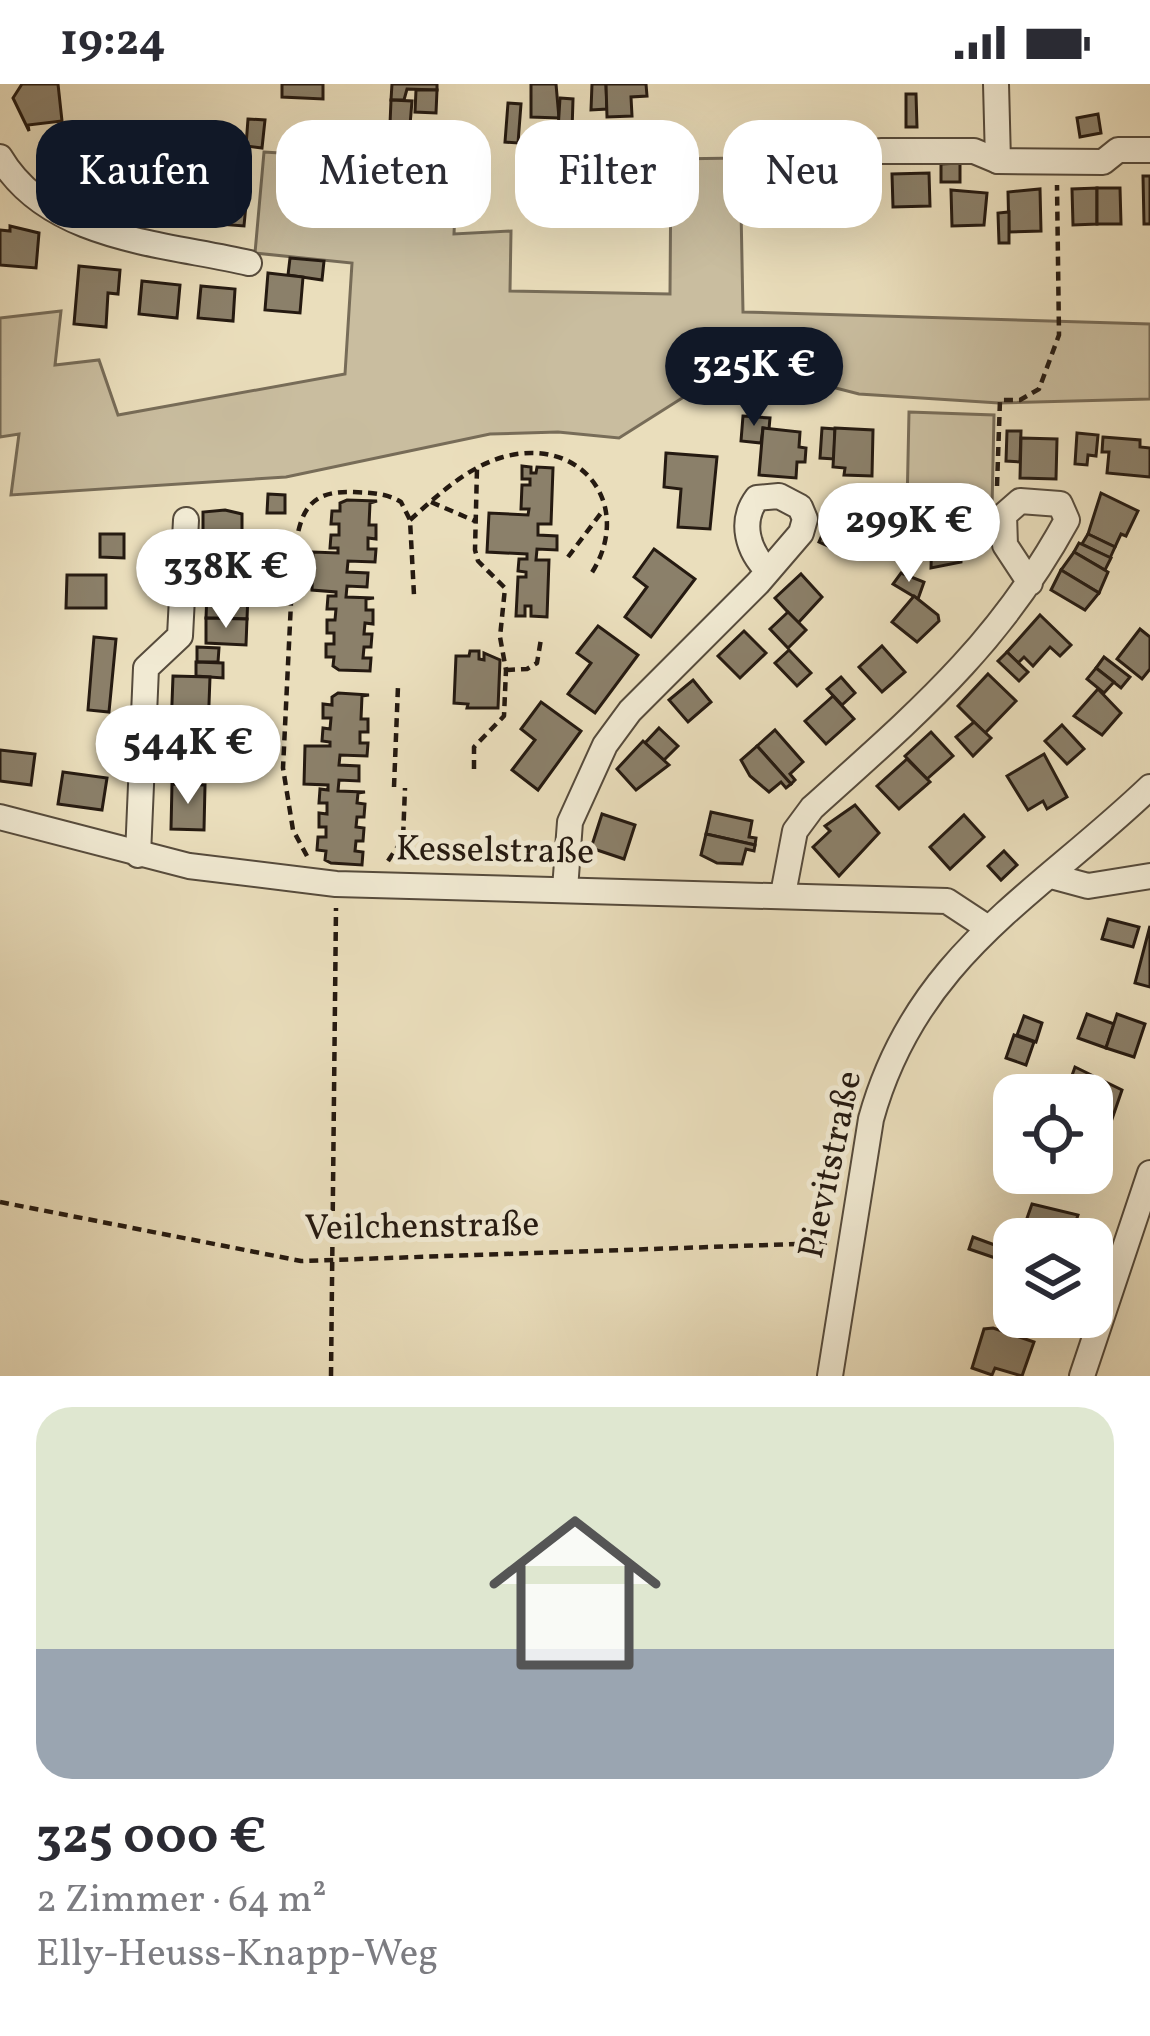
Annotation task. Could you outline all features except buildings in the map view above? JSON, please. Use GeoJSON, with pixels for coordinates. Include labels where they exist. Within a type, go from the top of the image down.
{"type":"FeatureCollection","features":[{"type":"Feature","properties":{"kind":"street"},"geometry":{"type":"LineString","coordinates":[[996,84],[998,161]]}},
{"type":"Feature","properties":{"kind":"street"},"geometry":{"type":"LineString","coordinates":[[882,152],[974,151],[998,161],[1103,162],[1118,150],[1150,150]]}},
{"type":"Feature","properties":{"kind":"street"},"geometry":{"type":"LineString","coordinates":[[4,172],[64,218],[249,263]]}},
{"type":"Feature","properties":{"kind":"street"},"geometry":{"type":"LineString","coordinates":[[783,894],[796,831],[812,808],[952,682],[1030,583],[1066,520],[1060,504],[1036,499],[1010,506],[1001,530],[1030,583]]}},
{"type":"Feature","properties":{"kind":"street"},"geometry":{"type":"LineString","coordinates":[[138,855],[146,668],[181,636],[186,520]]}},
{"type":"Feature","properties":{"kind":"street"},"geometry":{"type":"LineString","coordinates":[[565,889],[570,822],[605,745],[630,711],[768,571]]}},
{"type":"Feature","properties":{"kind":"street","name":"Pievitstraße"},"geometry":{"type":"LineString","coordinates":[[830,1376],[872,1119],[896,1049],[925,996],[988,928],[1150,787]]}},
{"type":"Feature","properties":{"kind":"street","name":"Kesselstraße"},"geometry":{"type":"LineString","coordinates":[[0,817],[138,855],[336,884],[947,901],[988,928]]}},
{"type":"Feature","properties":{"kind":"street"},"geometry":{"type":"LineString","coordinates":[[1051,876],[1088,886],[1150,876]]}},
{"type":"Feature","properties":{"kind":"street"},"geometry":{"type":"LineString","coordinates":[[1082,1376],[1150,1173]]}},
{"type":"Feature","properties":{"kind":"path"},"geometry":{"type":"LineString","coordinates":[[1010,506],[998,489],[1000,400],[1020,400],[1040,389],[1059,335],[1057,162]]}},
{"type":"Feature","properties":{"kind":"path"},"geometry":{"type":"LineString","coordinates":[[410,520],[477,468],[514,454],[560,459],[593,478],[606,496],[600,558],[591,574]]}},
{"type":"Feature","properties":{"kind":"path"},"geometry":{"type":"LineString","coordinates":[[474,769],[474,747],[504,716],[506,670],[500,637],[505,588],[478,561],[477,468]]}},
{"type":"Feature","properties":{"kind":"path"},"geometry":{"type":"LineString","coordinates":[[309,865],[293,830],[283,768],[285,646],[297,532],[310,503],[332,491],[391,496],[407,509],[414,595]]}},
{"type":"Feature","properties":{"kind":"path"},"geometry":{"type":"LineString","coordinates":[[431,502],[475,521]]}},
{"type":"Feature","properties":{"kind":"path"},"geometry":{"type":"LineString","coordinates":[[568,557],[605,508]]}},
{"type":"Feature","properties":{"kind":"path"},"geometry":{"type":"LineString","coordinates":[[506,670],[527,669],[537,663],[541,638]]}},
{"type":"Feature","properties":{"kind":"path"},"geometry":{"type":"LineString","coordinates":[[394,788],[398,686]]}},
{"type":"Feature","properties":{"kind":"path"},"geometry":{"type":"LineString","coordinates":[[377,866],[394,856],[403,839],[405,788]]}},
{"type":"Feature","properties":{"kind":"path"},"geometry":{"type":"LineString","coordinates":[[332,1376],[329,1261],[336,884]]}},
{"type":"Feature","properties":{"kind":"path","name":"Veilchenstraße"},"geometry":{"type":"LineString","coordinates":[[0,1202],[301,1261],[850,1242]]}},
{"type":"Feature","properties":{"kind":"shaded area"},"geometry":{"type":"Polygon","coordinates":[[[264,152],[276,153],[276,228],[454,228],[454,234],[511,231],[510,291],[670,294],[670,228],[699,228],[699,159],[723,158],[723,228],[741,228],[743,312],[1150,324],[1150,399],[999,403],[859,394],[793,377],[728,369],[619,438],[558,432],[490,434],[286,477],[11,495],[19,434],[0,437],[0,318],[61,311],[55,365],[99,360],[118,415],[345,374],[352,263],[255,253],[264,152]]]}},
{"type":"Feature","properties":{"kind":"shaded area"},"geometry":{"type":"Polygon","coordinates":[[[909,412],[994,415],[992,509],[907,507],[909,412]]]}}]}
